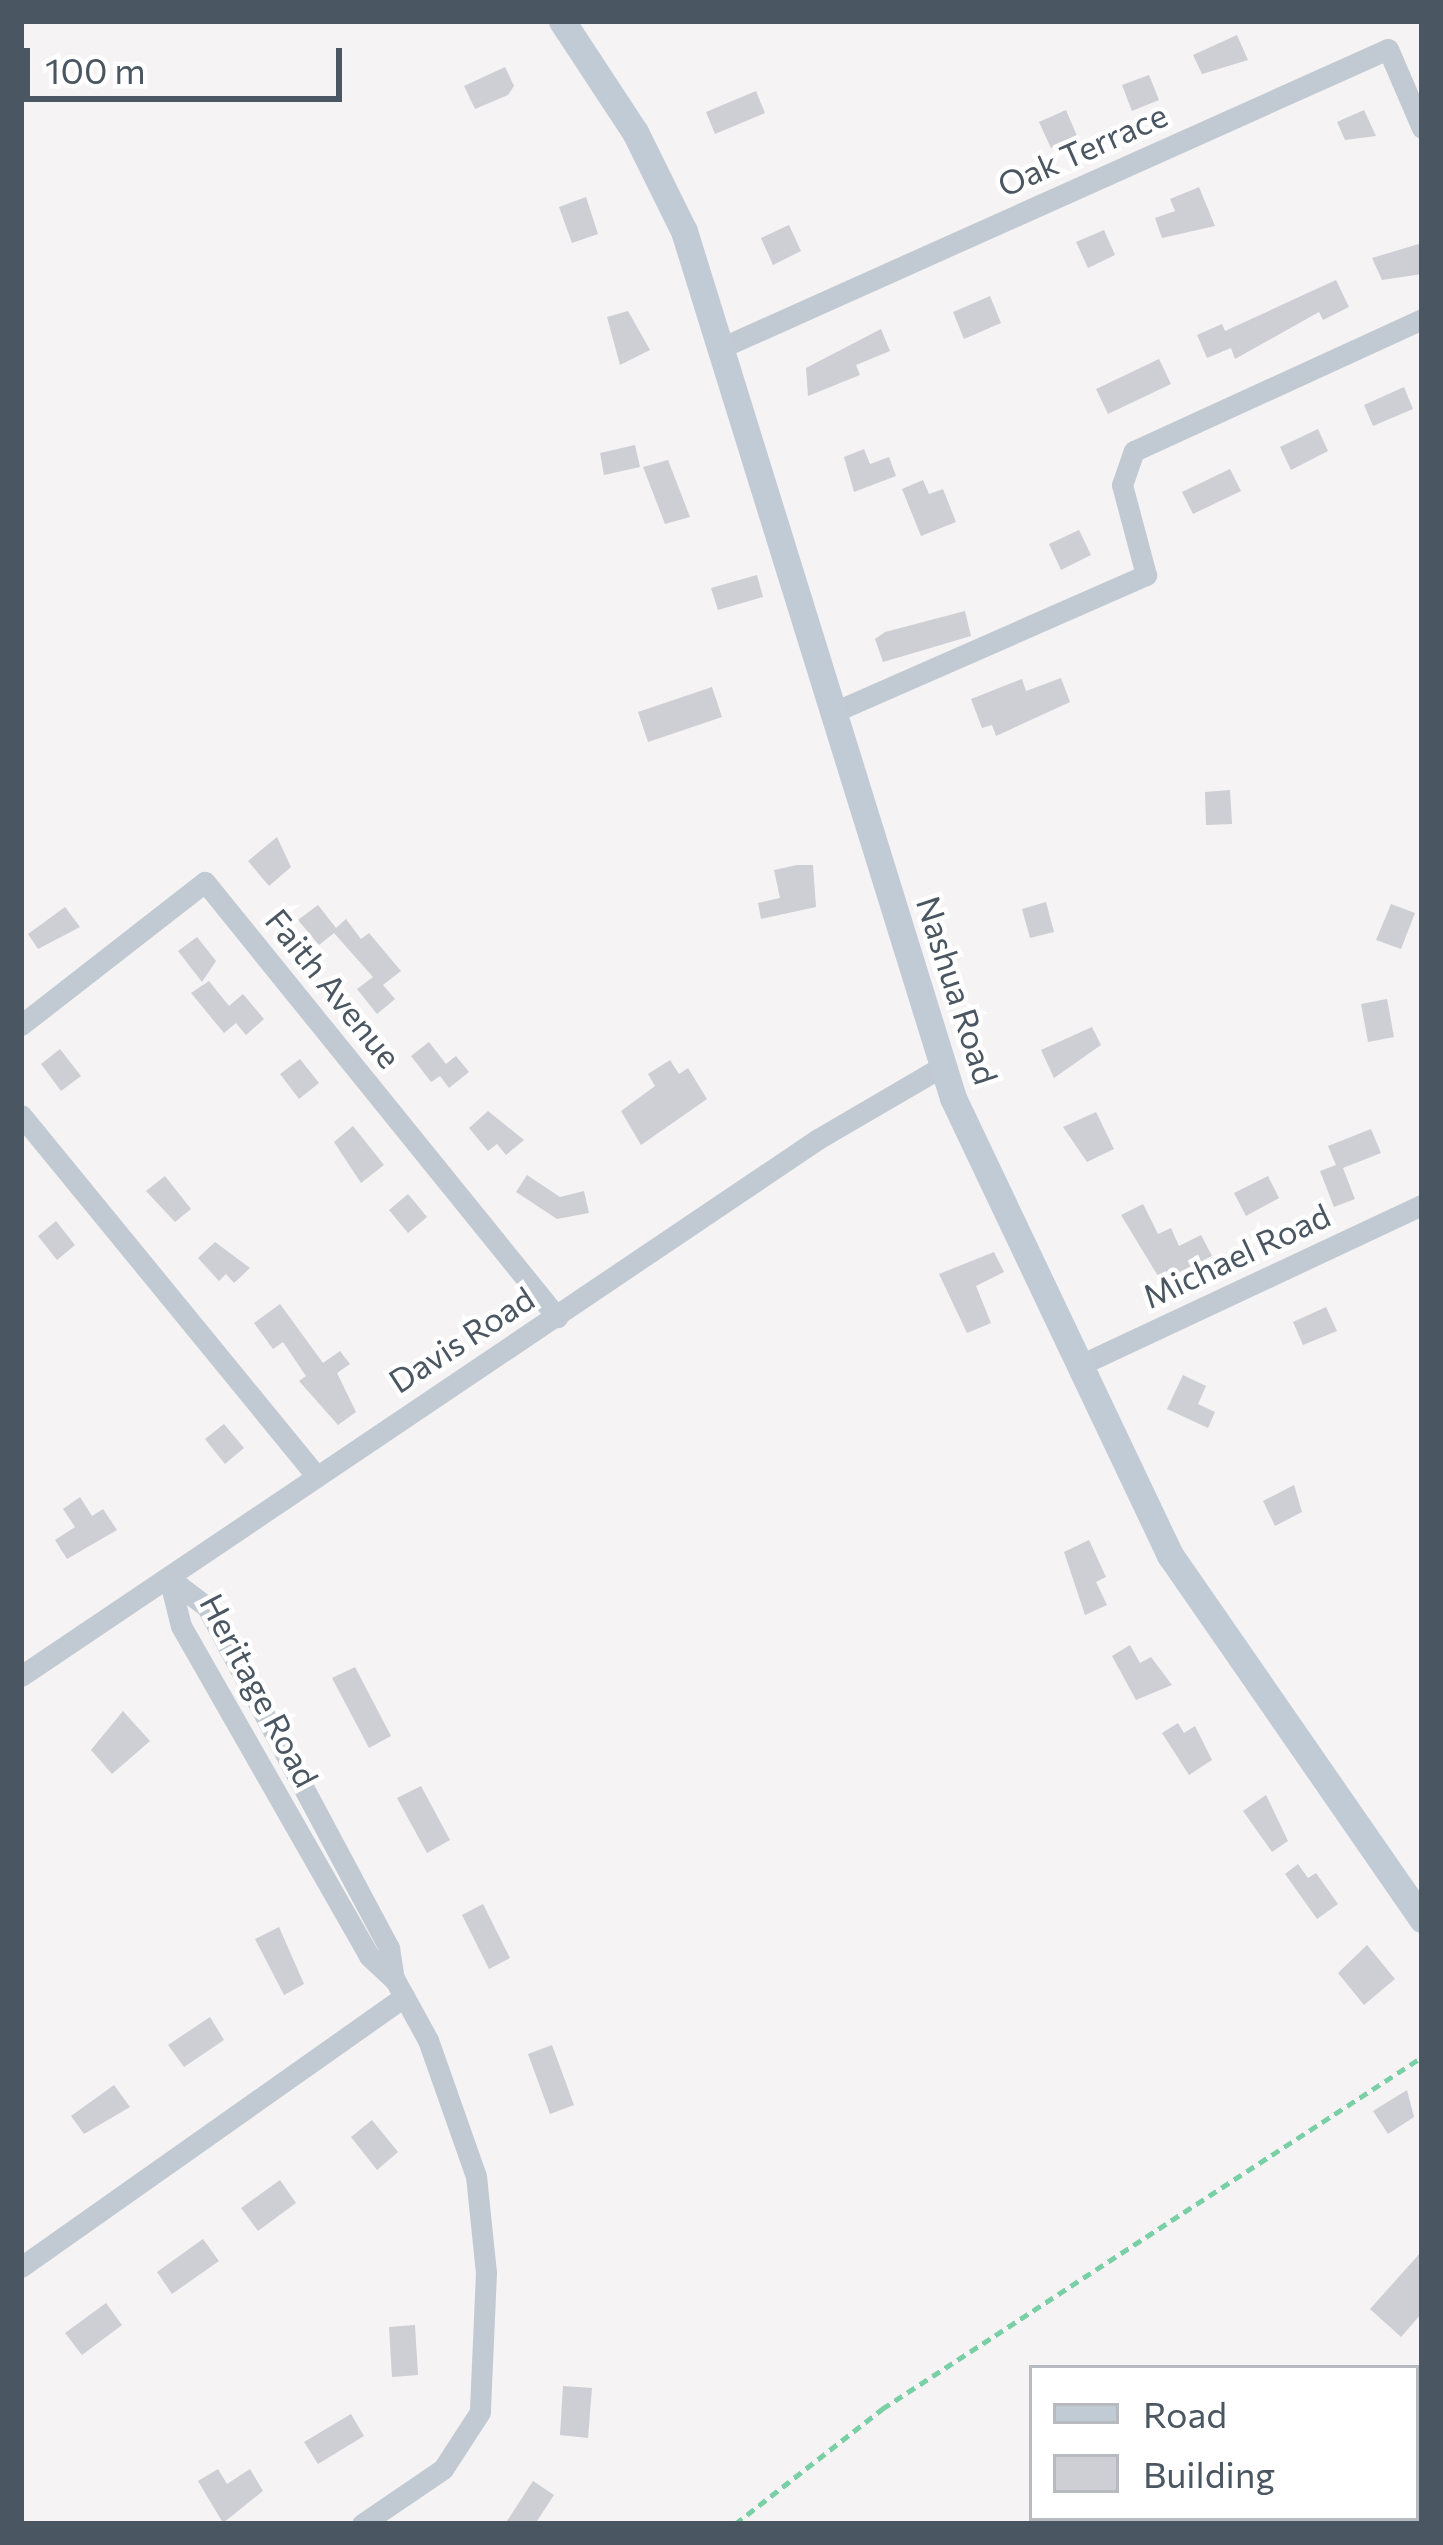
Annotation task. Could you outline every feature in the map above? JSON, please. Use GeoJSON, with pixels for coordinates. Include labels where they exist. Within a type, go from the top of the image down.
{"type":"FeatureCollection","features":[{"type":"Feature","properties":{"kind":"main road","name":"Nashua Road"},"geometry":{"type":"LineString","coordinates":[[562,21],[635,132],[684,231],[725,346],[943,1066],[1078,1366],[1170,1555],[1422,1919]]}},
{"type":"Feature","properties":{"kind":"street","name":"Oak Terrace"},"geometry":{"type":"LineString","coordinates":[[725,346],[1388,49],[1422,128]]}},
{"type":"Feature","properties":{"kind":"street"},"geometry":{"type":"LineString","coordinates":[[835,712],[1146,575],[1123,495],[1124,467],[1134,451],[1422,320]]}},
{"type":"Feature","properties":{"kind":"street","name":"Faith Avenue"},"geometry":{"type":"LineString","coordinates":[[21,1024],[205,882],[557,1317]]}},
{"type":"Feature","properties":{"kind":"street","name":"Davis Road"},"geometry":{"type":"LineString","coordinates":[[21,1676],[818,1139],[943,1066]]}},
{"type":"Feature","properties":{"kind":"street"},"geometry":{"type":"LineString","coordinates":[[21,1115],[315,1474]]}},
{"type":"Feature","properties":{"kind":"street","name":"Michael Road"},"geometry":{"type":"LineString","coordinates":[[1078,1366],[1422,1204]]}},
{"type":"Feature","properties":{"kind":"street","name":"Heritage Road"},"geometry":{"type":"LineString","coordinates":[[169,1578],[181,1626],[369,1956],[399,1989]]}},
{"type":"Feature","properties":{"kind":"street","name":"Heritage Road"},"geometry":{"type":"LineString","coordinates":[[169,1578],[207,1606],[389,1948],[399,1989],[447,2081],[476,2176],[487,2379],[476,2423],[451,2461],[362,2524]]}},
{"type":"Feature","properties":{"kind":"street"},"geometry":{"type":"LineString","coordinates":[[21,2267],[399,1989]]}},
{"type":"Feature","properties":{"kind":"path"},"geometry":{"type":"LineString","coordinates":[[735,2524],[882,2409],[1422,2057]]}},
{"type":"Feature","properties":{"kind":"building"},"geometry":{"type":"Polygon","coordinates":[[[1237,35],[1248,60],[1202,74],[1193,55],[1237,35]]]}},
{"type":"Feature","properties":{"kind":"building"},"geometry":{"type":"Polygon","coordinates":[[[505,67],[514,86],[508,95],[475,109],[464,86],[505,67]]]}},
{"type":"Feature","properties":{"kind":"building"},"geometry":{"type":"Polygon","coordinates":[[[1149,75],[1159,100],[1132,111],[1122,85],[1149,75]]]}},
{"type":"Feature","properties":{"kind":"building"},"geometry":{"type":"Polygon","coordinates":[[[756,91],[765,113],[715,134],[706,112],[756,91]]]}},
{"type":"Feature","properties":{"kind":"building"},"geometry":{"type":"Polygon","coordinates":[[[1066,110],[1077,136],[1051,148],[1039,122],[1066,110]]]}},
{"type":"Feature","properties":{"kind":"building"},"geometry":{"type":"Polygon","coordinates":[[[1364,110],[1376,136],[1345,140],[1337,122],[1364,110]]]}},
{"type":"Feature","properties":{"kind":"building"},"geometry":{"type":"Polygon","coordinates":[[[1199,187],[1215,226],[1162,238],[1155,218],[1175,211],[1170,199],[1199,187]]]}},
{"type":"Feature","properties":{"kind":"building"},"geometry":{"type":"Polygon","coordinates":[[[586,197],[598,234],[572,243],[559,207],[586,197]]]}},
{"type":"Feature","properties":{"kind":"building"},"geometry":{"type":"Polygon","coordinates":[[[789,225],[801,251],[773,265],[761,238],[789,225]]]}},
{"type":"Feature","properties":{"kind":"building"},"geometry":{"type":"Polygon","coordinates":[[[1104,230],[1115,255],[1088,268],[1076,242],[1104,230]]]}},
{"type":"Feature","properties":{"kind":"building"},"geometry":{"type":"Polygon","coordinates":[[[1422,243],[1422,274],[1382,280],[1372,258],[1422,243]]]}},
{"type":"Feature","properties":{"kind":"building"},"geometry":{"type":"Polygon","coordinates":[[[1336,280],[1349,307],[1323,320],[1319,312],[1235,359],[1231,348],[1207,358],[1197,335],[1222,324],[1225,331],[1336,280]]]}},
{"type":"Feature","properties":{"kind":"building"},"geometry":{"type":"Polygon","coordinates":[[[990,296],[1001,323],[964,339],[953,312],[990,296]]]}},
{"type":"Feature","properties":{"kind":"building"},"geometry":{"type":"Polygon","coordinates":[[[628,311],[650,350],[620,365],[607,317],[628,311]]]}},
{"type":"Feature","properties":{"kind":"building"},"geometry":{"type":"Polygon","coordinates":[[[881,329],[890,351],[856,365],[860,375],[808,396],[806,368],[881,329]]]}},
{"type":"Feature","properties":{"kind":"building"},"geometry":{"type":"Polygon","coordinates":[[[1159,359],[1171,384],[1108,414],[1096,389],[1159,359]]]}},
{"type":"Feature","properties":{"kind":"building"},"geometry":{"type":"Polygon","coordinates":[[[1404,387],[1413,409],[1373,426],[1364,405],[1404,387]]]}},
{"type":"Feature","properties":{"kind":"building"},"geometry":{"type":"Polygon","coordinates":[[[1318,429],[1328,451],[1291,470],[1280,447],[1318,429]]]}},
{"type":"Feature","properties":{"kind":"building"},"geometry":{"type":"Polygon","coordinates":[[[635,445],[640,467],[604,475],[600,453],[635,445]]]}},
{"type":"Feature","properties":{"kind":"building"},"geometry":{"type":"Polygon","coordinates":[[[864,449],[870,464],[889,457],[896,476],[854,492],[844,457],[864,449]]]}},
{"type":"Feature","properties":{"kind":"building"},"geometry":{"type":"Polygon","coordinates":[[[668,460],[690,517],[665,524],[643,467],[668,460]]]}},
{"type":"Feature","properties":{"kind":"building"},"geometry":{"type":"Polygon","coordinates":[[[1230,469],[1241,491],[1193,514],[1182,492],[1230,469]]]}},
{"type":"Feature","properties":{"kind":"building"},"geometry":{"type":"Polygon","coordinates":[[[923,480],[929,494],[943,489],[956,522],[921,536],[902,489],[923,480]]]}},
{"type":"Feature","properties":{"kind":"building"},"geometry":{"type":"Polygon","coordinates":[[[1079,530],[1091,555],[1061,570],[1049,544],[1079,530]]]}},
{"type":"Feature","properties":{"kind":"building"},"geometry":{"type":"Polygon","coordinates":[[[757,575],[763,597],[718,610],[711,588],[757,575]]]}},
{"type":"Feature","properties":{"kind":"building"},"geometry":{"type":"Polygon","coordinates":[[[965,611],[971,636],[883,662],[875,639],[885,632],[965,611]]]}},
{"type":"Feature","properties":{"kind":"building"},"geometry":{"type":"Polygon","coordinates":[[[1061,678],[1070,702],[996,736],[992,725],[982,728],[971,699],[1022,679],[1026,691],[1061,678]]]}},
{"type":"Feature","properties":{"kind":"building"},"geometry":{"type":"Polygon","coordinates":[[[712,687],[722,717],[648,742],[638,712],[712,687]]]}},
{"type":"Feature","properties":{"kind":"building"},"geometry":{"type":"Polygon","coordinates":[[[1230,790],[1232,824],[1206,825],[1205,792],[1230,790]]]}},
{"type":"Feature","properties":{"kind":"building"},"geometry":{"type":"Polygon","coordinates":[[[277,837],[291,867],[269,886],[248,861],[277,837]]]}},
{"type":"Feature","properties":{"kind":"building"},"geometry":{"type":"Polygon","coordinates":[[[813,865],[816,907],[761,919],[758,903],[780,898],[774,870],[813,865]]]}},
{"type":"Feature","properties":{"kind":"building"},"geometry":{"type":"Polygon","coordinates":[[[1046,902],[1054,932],[1030,938],[1022,909],[1046,902]]]}},
{"type":"Feature","properties":{"kind":"building"},"geometry":{"type":"Polygon","coordinates":[[[1391,904],[1415,913],[1401,949],[1376,940],[1391,904]]]}},
{"type":"Feature","properties":{"kind":"building"},"geometry":{"type":"Polygon","coordinates":[[[318,905],[336,928],[346,919],[361,939],[369,933],[401,971],[383,985],[395,999],[377,1014],[357,989],[373,977],[334,933],[319,945],[298,920],[318,905]]]}},
{"type":"Feature","properties":{"kind":"building"},"geometry":{"type":"Polygon","coordinates":[[[65,907],[80,927],[38,949],[28,934],[65,907]]]}},
{"type":"Feature","properties":{"kind":"building"},"geometry":{"type":"Polygon","coordinates":[[[197,937],[216,961],[202,982],[178,951],[197,937]]]}},
{"type":"Feature","properties":{"kind":"building"},"geometry":{"type":"Polygon","coordinates":[[[209,981],[229,1006],[243,994],[264,1019],[246,1035],[236,1023],[224,1033],[191,993],[209,981]]]}},
{"type":"Feature","properties":{"kind":"building"},"geometry":{"type":"Polygon","coordinates":[[[1387,999],[1394,1037],[1368,1042],[1361,1004],[1387,999]]]}},
{"type":"Feature","properties":{"kind":"building"},"geometry":{"type":"Polygon","coordinates":[[[1092,1027],[1101,1045],[1054,1078],[1041,1050],[1092,1027]]]}},
{"type":"Feature","properties":{"kind":"building"},"geometry":{"type":"Polygon","coordinates":[[[429,1042],[446,1064],[456,1056],[469,1072],[449,1088],[440,1076],[431,1082],[411,1056],[429,1042]]]}},
{"type":"Feature","properties":{"kind":"building"},"geometry":{"type":"Polygon","coordinates":[[[60,1049],[81,1076],[61,1091],[41,1064],[60,1049]]]}},
{"type":"Feature","properties":{"kind":"building"},"geometry":{"type":"Polygon","coordinates":[[[300,1059],[319,1083],[299,1099],[280,1074],[300,1059]]]}},
{"type":"Feature","properties":{"kind":"building"},"geometry":{"type":"Polygon","coordinates":[[[670,1060],[679,1074],[688,1068],[707,1099],[641,1145],[621,1111],[655,1086],[648,1074],[670,1060]]]}},
{"type":"Feature","properties":{"kind":"building"},"geometry":{"type":"Polygon","coordinates":[[[488,1111],[524,1140],[506,1155],[497,1144],[488,1151],[469,1128],[488,1111]]]}},
{"type":"Feature","properties":{"kind":"building"},"geometry":{"type":"Polygon","coordinates":[[[1096,1112],[1114,1149],[1087,1162],[1063,1127],[1096,1112]]]}},
{"type":"Feature","properties":{"kind":"building"},"geometry":{"type":"Polygon","coordinates":[[[353,1126],[384,1165],[361,1183],[334,1142],[353,1126]]]}},
{"type":"Feature","properties":{"kind":"building"},"geometry":{"type":"Polygon","coordinates":[[[1371,1129],[1381,1153],[1343,1168],[1355,1199],[1334,1207],[1320,1171],[1336,1165],[1328,1146],[1371,1129]]]}},
{"type":"Feature","properties":{"kind":"building"},"geometry":{"type":"Polygon","coordinates":[[[527,1175],[560,1197],[584,1191],[589,1213],[557,1219],[516,1192],[527,1175]]]}},
{"type":"Feature","properties":{"kind":"building"},"geometry":{"type":"Polygon","coordinates":[[[165,1176],[191,1209],[175,1222],[146,1191],[165,1176]]]}},
{"type":"Feature","properties":{"kind":"building"},"geometry":{"type":"Polygon","coordinates":[[[1268,1176],[1279,1198],[1246,1216],[1234,1193],[1268,1176]]]}},
{"type":"Feature","properties":{"kind":"building"},"geometry":{"type":"Polygon","coordinates":[[[408,1194],[427,1217],[408,1233],[389,1210],[408,1194]]]}},
{"type":"Feature","properties":{"kind":"building"},"geometry":{"type":"Polygon","coordinates":[[[1143,1204],[1158,1234],[1171,1228],[1179,1246],[1201,1235],[1212,1256],[1161,1281],[1121,1215],[1143,1204]]]}},
{"type":"Feature","properties":{"kind":"building"},"geometry":{"type":"Polygon","coordinates":[[[56,1221],[75,1245],[57,1260],[38,1236],[56,1221]]]}},
{"type":"Feature","properties":{"kind":"building"},"geometry":{"type":"Polygon","coordinates":[[[215,1242],[250,1268],[234,1283],[226,1274],[219,1281],[198,1258],[215,1242]]]}},
{"type":"Feature","properties":{"kind":"building"},"geometry":{"type":"Polygon","coordinates":[[[994,1252],[1004,1272],[976,1286],[991,1323],[967,1333],[939,1274],[994,1252]]]}},
{"type":"Feature","properties":{"kind":"building"},"geometry":{"type":"Polygon","coordinates":[[[280,1304],[323,1363],[340,1351],[350,1364],[337,1373],[356,1412],[338,1425],[299,1381],[306,1376],[283,1342],[273,1349],[254,1323],[280,1304]]]}},
{"type":"Feature","properties":{"kind":"building"},"geometry":{"type":"Polygon","coordinates":[[[1326,1307],[1337,1331],[1303,1345],[1293,1322],[1326,1307]]]}},
{"type":"Feature","properties":{"kind":"building"},"geometry":{"type":"Polygon","coordinates":[[[1183,1375],[1206,1386],[1198,1404],[1215,1412],[1208,1428],[1167,1409],[1183,1375]]]}},
{"type":"Feature","properties":{"kind":"building"},"geometry":{"type":"Polygon","coordinates":[[[224,1424],[244,1448],[225,1464],[205,1439],[224,1424]]]}},
{"type":"Feature","properties":{"kind":"building"},"geometry":{"type":"Polygon","coordinates":[[[1294,1485],[1302,1512],[1275,1526],[1263,1501],[1294,1485]]]}},
{"type":"Feature","properties":{"kind":"building"},"geometry":{"type":"Polygon","coordinates":[[[80,1497],[92,1516],[103,1509],[117,1530],[67,1559],[55,1540],[75,1527],[63,1509],[80,1497]]]}},
{"type":"Feature","properties":{"kind":"building"},"geometry":{"type":"Polygon","coordinates":[[[1089,1540],[1106,1577],[1096,1582],[1107,1605],[1085,1615],[1064,1552],[1089,1540]]]}},
{"type":"Feature","properties":{"kind":"building"},"geometry":{"type":"Polygon","coordinates":[[[1130,1645],[1140,1663],[1151,1657],[1172,1685],[1136,1700],[1112,1656],[1130,1645]]]}},
{"type":"Feature","properties":{"kind":"building"},"geometry":{"type":"Polygon","coordinates":[[[355,1667],[391,1736],[369,1748],[332,1678],[355,1667]]]}},
{"type":"Feature","properties":{"kind":"building"},"geometry":{"type":"Polygon","coordinates":[[[123,1711],[150,1741],[112,1774],[91,1750],[123,1711]]]}},
{"type":"Feature","properties":{"kind":"building"},"geometry":{"type":"Polygon","coordinates":[[[1178,1723],[1184,1733],[1195,1726],[1212,1760],[1189,1775],[1162,1733],[1178,1723]]]}},
{"type":"Feature","properties":{"kind":"building"},"geometry":{"type":"Polygon","coordinates":[[[421,1786],[450,1840],[427,1853],[397,1798],[421,1786]]]}},
{"type":"Feature","properties":{"kind":"building"},"geometry":{"type":"Polygon","coordinates":[[[1266,1795],[1288,1841],[1272,1852],[1243,1811],[1266,1795]]]}},
{"type":"Feature","properties":{"kind":"building"},"geometry":{"type":"Polygon","coordinates":[[[1298,1864],[1308,1878],[1316,1873],[1338,1904],[1317,1919],[1285,1874],[1298,1864]]]}},
{"type":"Feature","properties":{"kind":"building"},"geometry":{"type":"Polygon","coordinates":[[[483,1904],[510,1958],[489,1969],[462,1915],[483,1904]]]}},
{"type":"Feature","properties":{"kind":"building"},"geometry":{"type":"Polygon","coordinates":[[[279,1927],[304,1984],[284,1995],[255,1939],[279,1927]]]}},
{"type":"Feature","properties":{"kind":"building"},"geometry":{"type":"Polygon","coordinates":[[[1367,1945],[1395,1979],[1364,2005],[1338,1973],[1367,1945]]]}},
{"type":"Feature","properties":{"kind":"building"},"geometry":{"type":"Polygon","coordinates":[[[210,2017],[224,2040],[184,2067],[168,2045],[210,2017]]]}},
{"type":"Feature","properties":{"kind":"building"},"geometry":{"type":"Polygon","coordinates":[[[552,2045],[574,2105],[550,2114],[528,2054],[552,2045]]]}},
{"type":"Feature","properties":{"kind":"building"},"geometry":{"type":"Polygon","coordinates":[[[114,2085],[130,2107],[84,2134],[71,2116],[114,2085]]]}},
{"type":"Feature","properties":{"kind":"building"},"geometry":{"type":"Polygon","coordinates":[[[1407,2090],[1414,2117],[1388,2134],[1373,2111],[1407,2090]]]}},
{"type":"Feature","properties":{"kind":"building"},"geometry":{"type":"Polygon","coordinates":[[[372,2120],[398,2152],[377,2170],[351,2137],[372,2120]]]}},
{"type":"Feature","properties":{"kind":"building"},"geometry":{"type":"Polygon","coordinates":[[[280,2180],[296,2203],[258,2231],[241,2208],[280,2180]]]}},
{"type":"Feature","properties":{"kind":"building"},"geometry":{"type":"Polygon","coordinates":[[[203,2239],[219,2261],[172,2294],[157,2272],[203,2239]]]}},
{"type":"Feature","properties":{"kind":"building"},"geometry":{"type":"Polygon","coordinates":[[[1422,2251],[1422,2313],[1401,2337],[1370,2309],[1422,2251]]]}},
{"type":"Feature","properties":{"kind":"building"},"geometry":{"type":"Polygon","coordinates":[[[106,2303],[122,2325],[82,2355],[65,2333],[106,2303]]]}},
{"type":"Feature","properties":{"kind":"building"},"geometry":{"type":"Polygon","coordinates":[[[415,2325],[418,2375],[392,2377],[389,2327],[415,2325]]]}},
{"type":"Feature","properties":{"kind":"building"},"geometry":{"type":"Polygon","coordinates":[[[563,2386],[592,2388],[588,2438],[560,2435],[563,2386]]]}},
{"type":"Feature","properties":{"kind":"building"},"geometry":{"type":"Polygon","coordinates":[[[351,2414],[364,2436],[318,2464],[304,2442],[351,2414]]]}},
{"type":"Feature","properties":{"kind":"building"},"geometry":{"type":"Polygon","coordinates":[[[218,2469],[227,2484],[250,2469],[263,2491],[223,2523],[198,2481],[218,2469]]]}},
{"type":"Feature","properties":{"kind":"building"},"geometry":{"type":"Polygon","coordinates":[[[533,2481],[554,2495],[535,2524],[505,2524],[533,2481]]]}}]}
